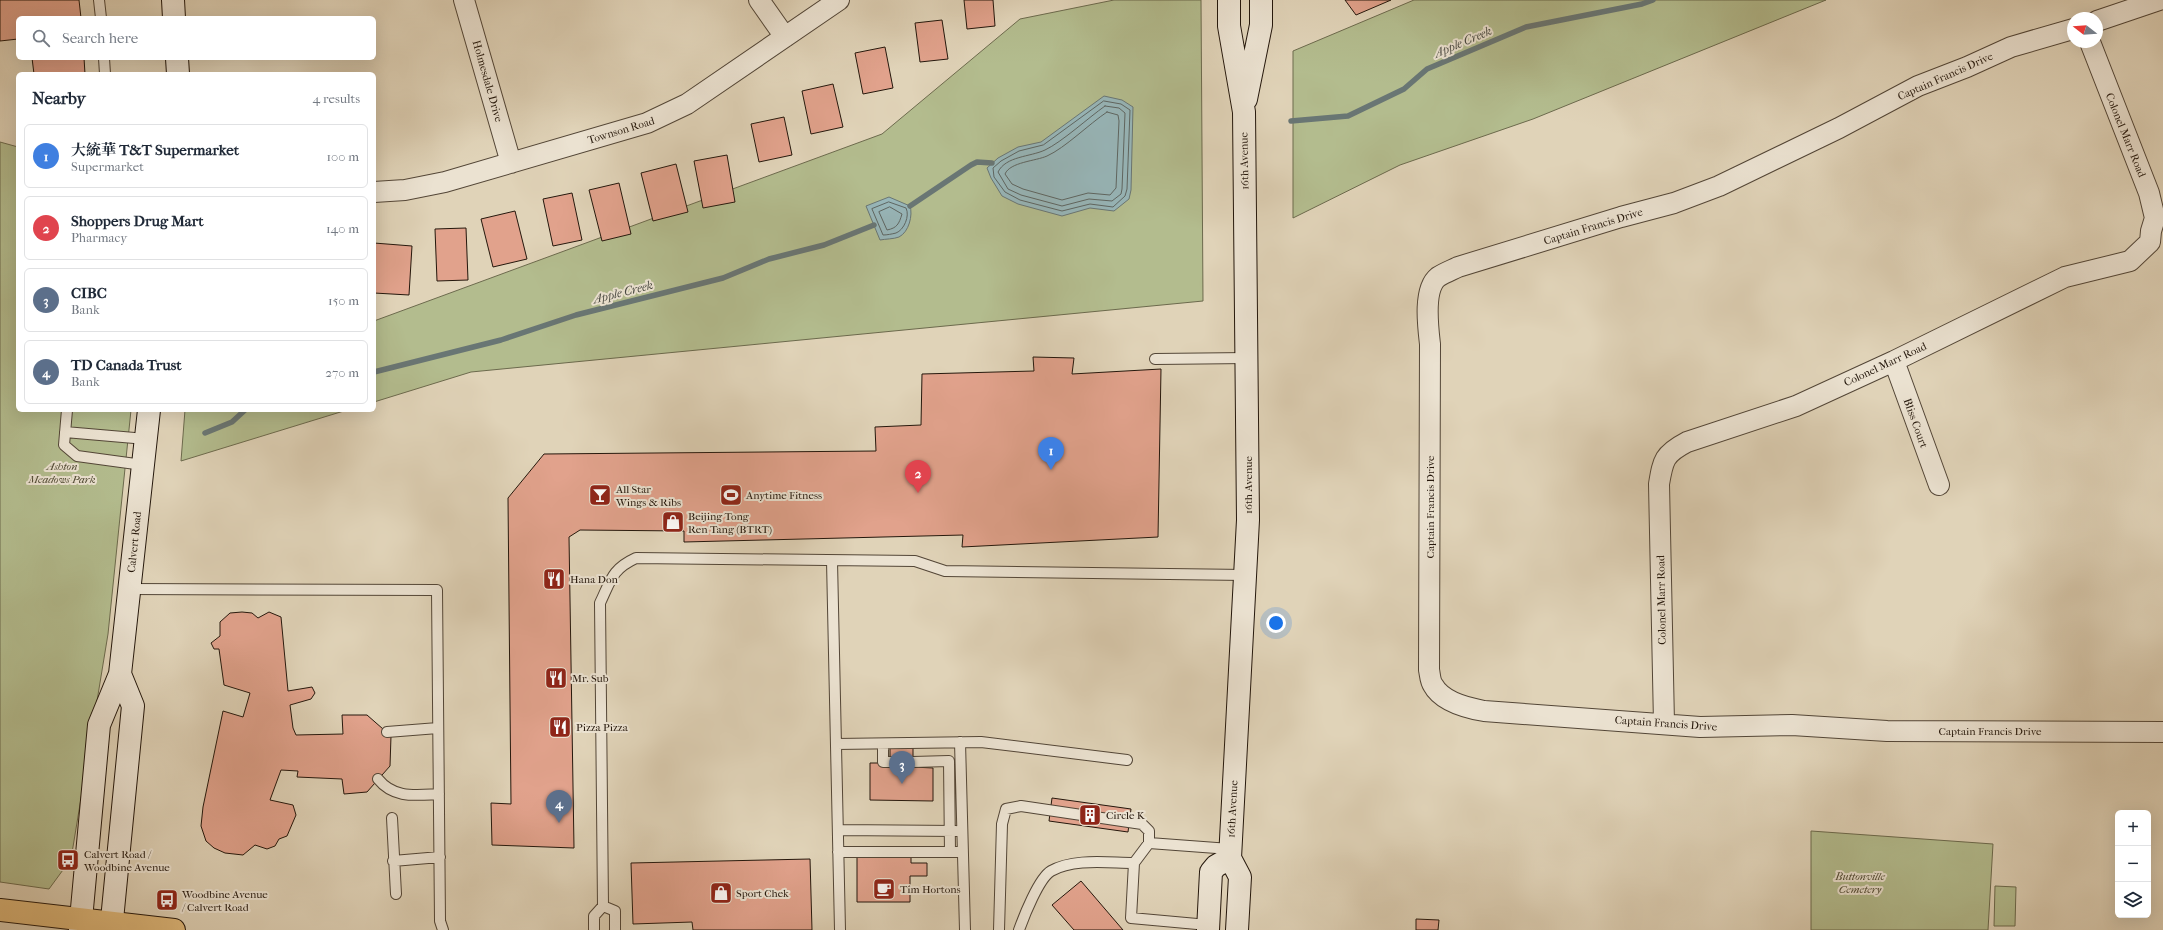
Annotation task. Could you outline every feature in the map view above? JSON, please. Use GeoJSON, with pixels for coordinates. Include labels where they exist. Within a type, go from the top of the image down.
{"type":"FeatureCollection","features":[{"type":"Feature","properties":{"kind":"main road"},"geometry":{"type":"LineString","coordinates":[[173,0],[174,16]]}},
{"type":"Feature","properties":{"kind":"main road","name":"16th Avenue"},"geometry":{"type":"LineString","coordinates":[[1229,0],[1229,26],[1244,112],[1248,358],[1248,520],[1230,854]]}},
{"type":"Feature","properties":{"kind":"main road","name":"16th Avenue"},"geometry":{"type":"LineString","coordinates":[[1244,112],[1261,25],[1261,0]]}},
{"type":"Feature","properties":{"kind":"main road"},"geometry":{"type":"LineString","coordinates":[[177,60],[178,72]]}},
{"type":"Feature","properties":{"kind":"main road","name":"Calvert Road"},"geometry":{"type":"LineString","coordinates":[[80,925],[99,725],[120,674],[149,412]]}},
{"type":"Feature","properties":{"kind":"main road","name":"Calvert Road"},"geometry":{"type":"LineString","coordinates":[[111,927],[133,706],[120,674]]}},
{"type":"Feature","properties":{"kind":"main road"},"geometry":{"type":"LineString","coordinates":[[1208,927],[1211,872],[1230,854],[1240,877],[1238,930]]}},
{"type":"Feature","properties":{"kind":"main road"},"geometry":{"type":"LineString","coordinates":[[0,910],[80,925],[174,930]]}},
{"type":"Feature","properties":{"kind":"street","name":"Holmesdale Drive"},"geometry":{"type":"LineString","coordinates":[[464,0],[511,163]]}},
{"type":"Feature","properties":{"kind":"street"},"geometry":{"type":"LineString","coordinates":[[759,0],[785,37]]}},
{"type":"Feature","properties":{"kind":"street","name":"Townson Road"},"geometry":{"type":"LineString","coordinates":[[376,192],[405,190],[439,183],[628,130],[668,114],[687,104],[839,0]]}},
{"type":"Feature","properties":{"kind":"street"},"geometry":{"type":"LineString","coordinates":[[2103,19],[2158,0]]}},
{"type":"Feature","properties":{"kind":"street","name":"Captain Francis Drive"},"geometry":{"type":"LineString","coordinates":[[2067,31],[2011,47],[1967,67],[1918,86],[1818,139],[1719,186],[1674,203],[1621,217],[1458,267],[1438,277],[1432,287],[1427,317],[1430,344],[1429,670],[1433,685],[1446,698],[1466,707],[1484,711],[1664,724],[1729,727],[1792,725],[1887,731],[2163,732]]}},
{"type":"Feature","properties":{"kind":"street","name":"Colonel Marr Road"},"geometry":{"type":"LineString","coordinates":[[1664,724],[1659,484],[1664,458],[1673,449],[1687,442],[1796,406],[1894,361],[2065,277],[2130,261],[2150,242],[2151,231],[2155,218],[2149,193],[2092,48]]}},
{"type":"Feature","properties":{"kind":"street","name":"Bliss Court"},"geometry":{"type":"LineString","coordinates":[[1894,361],[1939,485]]}},
{"type":"Feature","properties":{"kind":"lane"},"geometry":{"type":"LineString","coordinates":[[99,0],[101,16]]}},
{"type":"Feature","properties":{"kind":"lane"},"geometry":{"type":"LineString","coordinates":[[104,60],[105,72]]}},
{"type":"Feature","properties":{"kind":"lane"},"geometry":{"type":"LineString","coordinates":[[1155,360],[1248,358]]}},
{"type":"Feature","properties":{"kind":"lane"},"geometry":{"type":"LineString","coordinates":[[67,412],[64,445],[77,456],[143,465]]}},
{"type":"Feature","properties":{"kind":"lane"},"geometry":{"type":"LineString","coordinates":[[65,432],[146,439]]}},
{"type":"Feature","properties":{"kind":"lane"},"geometry":{"type":"LineString","coordinates":[[594,930],[594,916],[602,906],[600,603],[612,577],[621,565],[636,558],[915,562],[945,571],[1245,575]]}},
{"type":"Feature","properties":{"kind":"lane"},"geometry":{"type":"LineString","coordinates":[[832,561],[840,930]]}},
{"type":"Feature","properties":{"kind":"lane"},"geometry":{"type":"LineString","coordinates":[[129,589],[437,590],[440,920],[443,930]]}},
{"type":"Feature","properties":{"kind":"lane"},"geometry":{"type":"LineString","coordinates":[[386,732],[438,728]]}},
{"type":"Feature","properties":{"kind":"lane"},"geometry":{"type":"LineString","coordinates":[[960,742],[965,930]]}},
{"type":"Feature","properties":{"kind":"lane"},"geometry":{"type":"LineString","coordinates":[[836,744],[981,742],[1128,760]]}},
{"type":"Feature","properties":{"kind":"lane"},"geometry":{"type":"LineString","coordinates":[[883,744],[883,762],[890,762]]}},
{"type":"Feature","properties":{"kind":"lane"},"geometry":{"type":"LineString","coordinates":[[913,762],[949,761],[950,852]]}},
{"type":"Feature","properties":{"kind":"lane"},"geometry":{"type":"LineString","coordinates":[[378,780],[384,786],[402,795],[439,794]]}},
{"type":"Feature","properties":{"kind":"lane"},"geometry":{"type":"LineString","coordinates":[[999,930],[1002,824],[1006,809],[1020,806],[1142,824],[1149,831],[1149,843],[1134,863],[1131,918],[1208,927]]}},
{"type":"Feature","properties":{"kind":"lane"},"geometry":{"type":"LineString","coordinates":[[392,818],[396,894]]}},
{"type":"Feature","properties":{"kind":"lane"},"geometry":{"type":"LineString","coordinates":[[838,830],[962,831]]}},
{"type":"Feature","properties":{"kind":"lane"},"geometry":{"type":"LineString","coordinates":[[1149,843],[1230,854]]}},
{"type":"Feature","properties":{"kind":"lane"},"geometry":{"type":"LineString","coordinates":[[838,852],[963,852]]}},
{"type":"Feature","properties":{"kind":"lane"},"geometry":{"type":"LineString","coordinates":[[394,861],[440,857]]}},
{"type":"Feature","properties":{"kind":"lane"},"geometry":{"type":"LineString","coordinates":[[1019,930],[1029,902],[1050,871],[1082,862],[1134,863]]}},
{"type":"Feature","properties":{"kind":"lane"},"geometry":{"type":"LineString","coordinates":[[602,906],[615,911],[615,930]]}},
{"type":"Feature","properties":{"kind":"green space"},"geometry":{"type":"Polygon","coordinates":[[[1114,0],[1201,0],[1203,301],[471,372],[376,401],[376,320],[882,134],[1020,19],[1114,0]]]}},
{"type":"Feature","properties":{"kind":"green space"},"geometry":{"type":"Polygon","coordinates":[[[1414,0],[1826,0],[1533,119],[1400,165],[1293,218],[1293,51],[1414,0]]]}},
{"type":"Feature","properties":{"kind":"green space","name":"Ashton Meadows Park"},"geometry":{"type":"Polygon","coordinates":[[[0,142],[16,146],[16,412],[131,412],[108,634],[71,859],[49,889],[0,882],[0,142]]]}},
{"type":"Feature","properties":{"kind":"green space"},"geometry":{"type":"Polygon","coordinates":[[[185,412],[340,412],[181,461],[185,412]]]}},
{"type":"Feature","properties":{"kind":"green space","name":"Buttonville Cemetery"},"geometry":{"type":"Polygon","coordinates":[[[1811,831],[1993,844],[1988,930],[1811,930],[1811,831]]]}},
{"type":"Feature","properties":{"kind":"green space"},"geometry":{"type":"Polygon","coordinates":[[[1995,886],[2016,887],[2015,926],[1994,926],[1995,886]]]}},
{"type":"Feature","properties":{"kind":"water"},"geometry":{"type":"Polygon","coordinates":[[[1104,96],[1122,100],[1133,107],[1131,190],[1129,199],[1114,211],[1090,208],[1062,216],[1018,204],[1002,196],[987,168],[998,158],[1018,147],[1041,142],[1104,96]]]}},
{"type":"Feature","properties":{"kind":"water"},"geometry":{"type":"Polygon","coordinates":[[[889,197],[910,206],[911,214],[908,227],[902,235],[897,238],[880,240],[866,206],[889,197]]]}},
{"type":"Feature","properties":{"kind":"building"},"geometry":{"type":"Polygon","coordinates":[[[0,0],[79,0],[81,16],[16,16],[16,39],[0,41],[0,0]]]}},
{"type":"Feature","properties":{"kind":"building"},"geometry":{"type":"Polygon","coordinates":[[[964,0],[993,0],[995,26],[967,29],[964,0]]]}},
{"type":"Feature","properties":{"kind":"building"},"geometry":{"type":"Polygon","coordinates":[[[1345,0],[1391,0],[1356,15],[1345,0]]]}},
{"type":"Feature","properties":{"kind":"building"},"geometry":{"type":"Polygon","coordinates":[[[942,20],[948,59],[920,62],[915,23],[942,20]]]}},
{"type":"Feature","properties":{"kind":"building"},"geometry":{"type":"Polygon","coordinates":[[[885,47],[893,88],[863,94],[855,53],[885,47]]]}},
{"type":"Feature","properties":{"kind":"building"},"geometry":{"type":"Polygon","coordinates":[[[32,60],[84,60],[85,72],[34,72],[32,60]]]}},
{"type":"Feature","properties":{"kind":"building"},"geometry":{"type":"Polygon","coordinates":[[[833,84],[843,127],[811,134],[802,91],[833,84]]]}},
{"type":"Feature","properties":{"kind":"building"},"geometry":{"type":"Polygon","coordinates":[[[784,117],[792,155],[759,162],[751,124],[784,117]]]}},
{"type":"Feature","properties":{"kind":"building"},"geometry":{"type":"Polygon","coordinates":[[[727,155],[735,202],[703,208],[694,161],[727,155]]]}},
{"type":"Feature","properties":{"kind":"building"},"geometry":{"type":"Polygon","coordinates":[[[676,164],[688,212],[653,221],[641,173],[676,164]]]}},
{"type":"Feature","properties":{"kind":"building"},"geometry":{"type":"Polygon","coordinates":[[[619,183],[631,234],[602,241],[589,190],[619,183]]]}},
{"type":"Feature","properties":{"kind":"building"},"geometry":{"type":"Polygon","coordinates":[[[572,193],[582,240],[553,246],[543,199],[572,193]]]}},
{"type":"Feature","properties":{"kind":"building"},"geometry":{"type":"Polygon","coordinates":[[[515,211],[527,259],[493,267],[481,219],[515,211]]]}},
{"type":"Feature","properties":{"kind":"building"},"geometry":{"type":"Polygon","coordinates":[[[466,228],[468,280],[437,281],[435,229],[466,228]]]}},
{"type":"Feature","properties":{"kind":"building"},"geometry":{"type":"Polygon","coordinates":[[[376,243],[412,246],[409,295],[376,293],[376,243]]]}},
{"type":"Feature","properties":{"kind":"building"},"geometry":{"type":"Polygon","coordinates":[[[1033,357],[1074,358],[1072,374],[1161,369],[1158,537],[962,547],[963,535],[684,542],[684,531],[580,530],[569,537],[574,848],[492,845],[491,803],[511,804],[508,498],[544,454],[876,451],[875,427],[921,425],[922,374],[1034,371],[1033,357]]]}},
{"type":"Feature","properties":{"kind":"building"},"geometry":{"type":"Polygon","coordinates":[[[269,612],[281,617],[288,691],[312,687],[315,693],[311,699],[290,705],[293,728],[296,735],[343,734],[342,715],[367,715],[391,736],[390,766],[367,792],[344,794],[342,779],[297,777],[298,771],[281,770],[270,800],[293,805],[296,815],[287,836],[279,839],[275,846],[267,849],[255,845],[243,855],[225,853],[214,848],[206,841],[201,826],[203,807],[223,711],[243,717],[250,693],[224,685],[219,649],[214,649],[211,643],[220,636],[220,622],[230,613],[252,613],[258,618],[269,612]]]}},
{"type":"Feature","properties":{"kind":"building"},"geometry":{"type":"Polygon","coordinates":[[[890,748],[913,748],[913,767],[933,768],[933,801],[870,800],[870,763],[890,763],[890,748]]]}},
{"type":"Feature","properties":{"kind":"building","name":"Circle K"},"geometry":{"type":"Polygon","coordinates":[[[1052,798],[1131,809],[1128,832],[1049,821],[1052,798]]]}},
{"type":"Feature","properties":{"kind":"building","name":"Tim Hortons"},"geometry":{"type":"Polygon","coordinates":[[[857,857],[911,857],[911,863],[927,863],[927,876],[910,876],[910,902],[857,902],[857,857]]]}},
{"type":"Feature","properties":{"kind":"building","name":"Sport Chek"},"geometry":{"type":"Polygon","coordinates":[[[810,859],[812,930],[693,930],[692,922],[633,924],[631,863],[810,859]]]}},
{"type":"Feature","properties":{"kind":"building"},"geometry":{"type":"Polygon","coordinates":[[[1081,881],[1123,930],[1074,930],[1052,905],[1081,881]]]}},
{"type":"Feature","properties":{"kind":"building"},"geometry":{"type":"Polygon","coordinates":[[[1416,919],[1439,920],[1438,930],[1416,930],[1416,919]]]}},
{"type":"Feature","properties":{"kind":"waterway","name":"Apple Creek"},"geometry":{"type":"LineString","coordinates":[[1291,121],[1348,116],[1404,89],[1427,69],[1526,27],[1642,4],[1653,0]]}},
{"type":"Feature","properties":{"kind":"waterway","name":"Apple Creek"},"geometry":{"type":"LineString","coordinates":[[910,206],[971,165],[977,162],[992,163]]}},
{"type":"Feature","properties":{"kind":"waterway","name":"Apple Creek"},"geometry":{"type":"LineString","coordinates":[[376,371],[501,340],[576,315],[723,278],[769,259],[824,245],[874,225]]}},
{"type":"Feature","properties":{"kind":"waterway","name":"Apple Creek"},"geometry":{"type":"LineString","coordinates":[[205,433],[232,422],[243,412]]}},
{"type":"Feature","properties":{"kind":"place","name":"大統華 T&T Supermarket"},"geometry":{"type":"Point","coordinates":[1051,470]}},
{"type":"Feature","properties":{"kind":"place","name":"Shoppers Drug Mart"},"geometry":{"type":"Point","coordinates":[918,493]}},
{"type":"Feature","properties":{"kind":"place","name":"All Star Wings & Ribs"},"geometry":{"type":"Point","coordinates":[600,495]}},
{"type":"Feature","properties":{"kind":"place","name":"Anytime Fitness"},"geometry":{"type":"Point","coordinates":[731,495]}},
{"type":"Feature","properties":{"kind":"place","name":"Beijing Tong Ren Tang (BTRT)"},"geometry":{"type":"Point","coordinates":[673,522]}},
{"type":"Feature","properties":{"kind":"place","name":"Hana Don"},"geometry":{"type":"Point","coordinates":[554,579]}},
{"type":"Feature","properties":{"kind":"place","name":"Mr. Sub"},"geometry":{"type":"Point","coordinates":[556,678]}},
{"type":"Feature","properties":{"kind":"place","name":"Pizza Pizza"},"geometry":{"type":"Point","coordinates":[560,727]}},
{"type":"Feature","properties":{"kind":"place","name":"CIBC"},"geometry":{"type":"Point","coordinates":[902,784]}},
{"type":"Feature","properties":{"kind":"place","name":"Circle K"},"geometry":{"type":"Point","coordinates":[1090,815]}},
{"type":"Feature","properties":{"kind":"place","name":"TD Canada Trust"},"geometry":{"type":"Point","coordinates":[559,823]}},
{"type":"Feature","properties":{"kind":"place","name":"Calvert Road / Woodbine Avenue"},"geometry":{"type":"Point","coordinates":[68,860]}},
{"type":"Feature","properties":{"kind":"place","name":"Tim Hortons"},"geometry":{"type":"Point","coordinates":[884,889]}},
{"type":"Feature","properties":{"kind":"place","name":"Sport Chek"},"geometry":{"type":"Point","coordinates":[721,893]}},
{"type":"Feature","properties":{"kind":"place","name":"Woodbine Avenue / Calvert Road"},"geometry":{"type":"Point","coordinates":[167,900]}}]}
